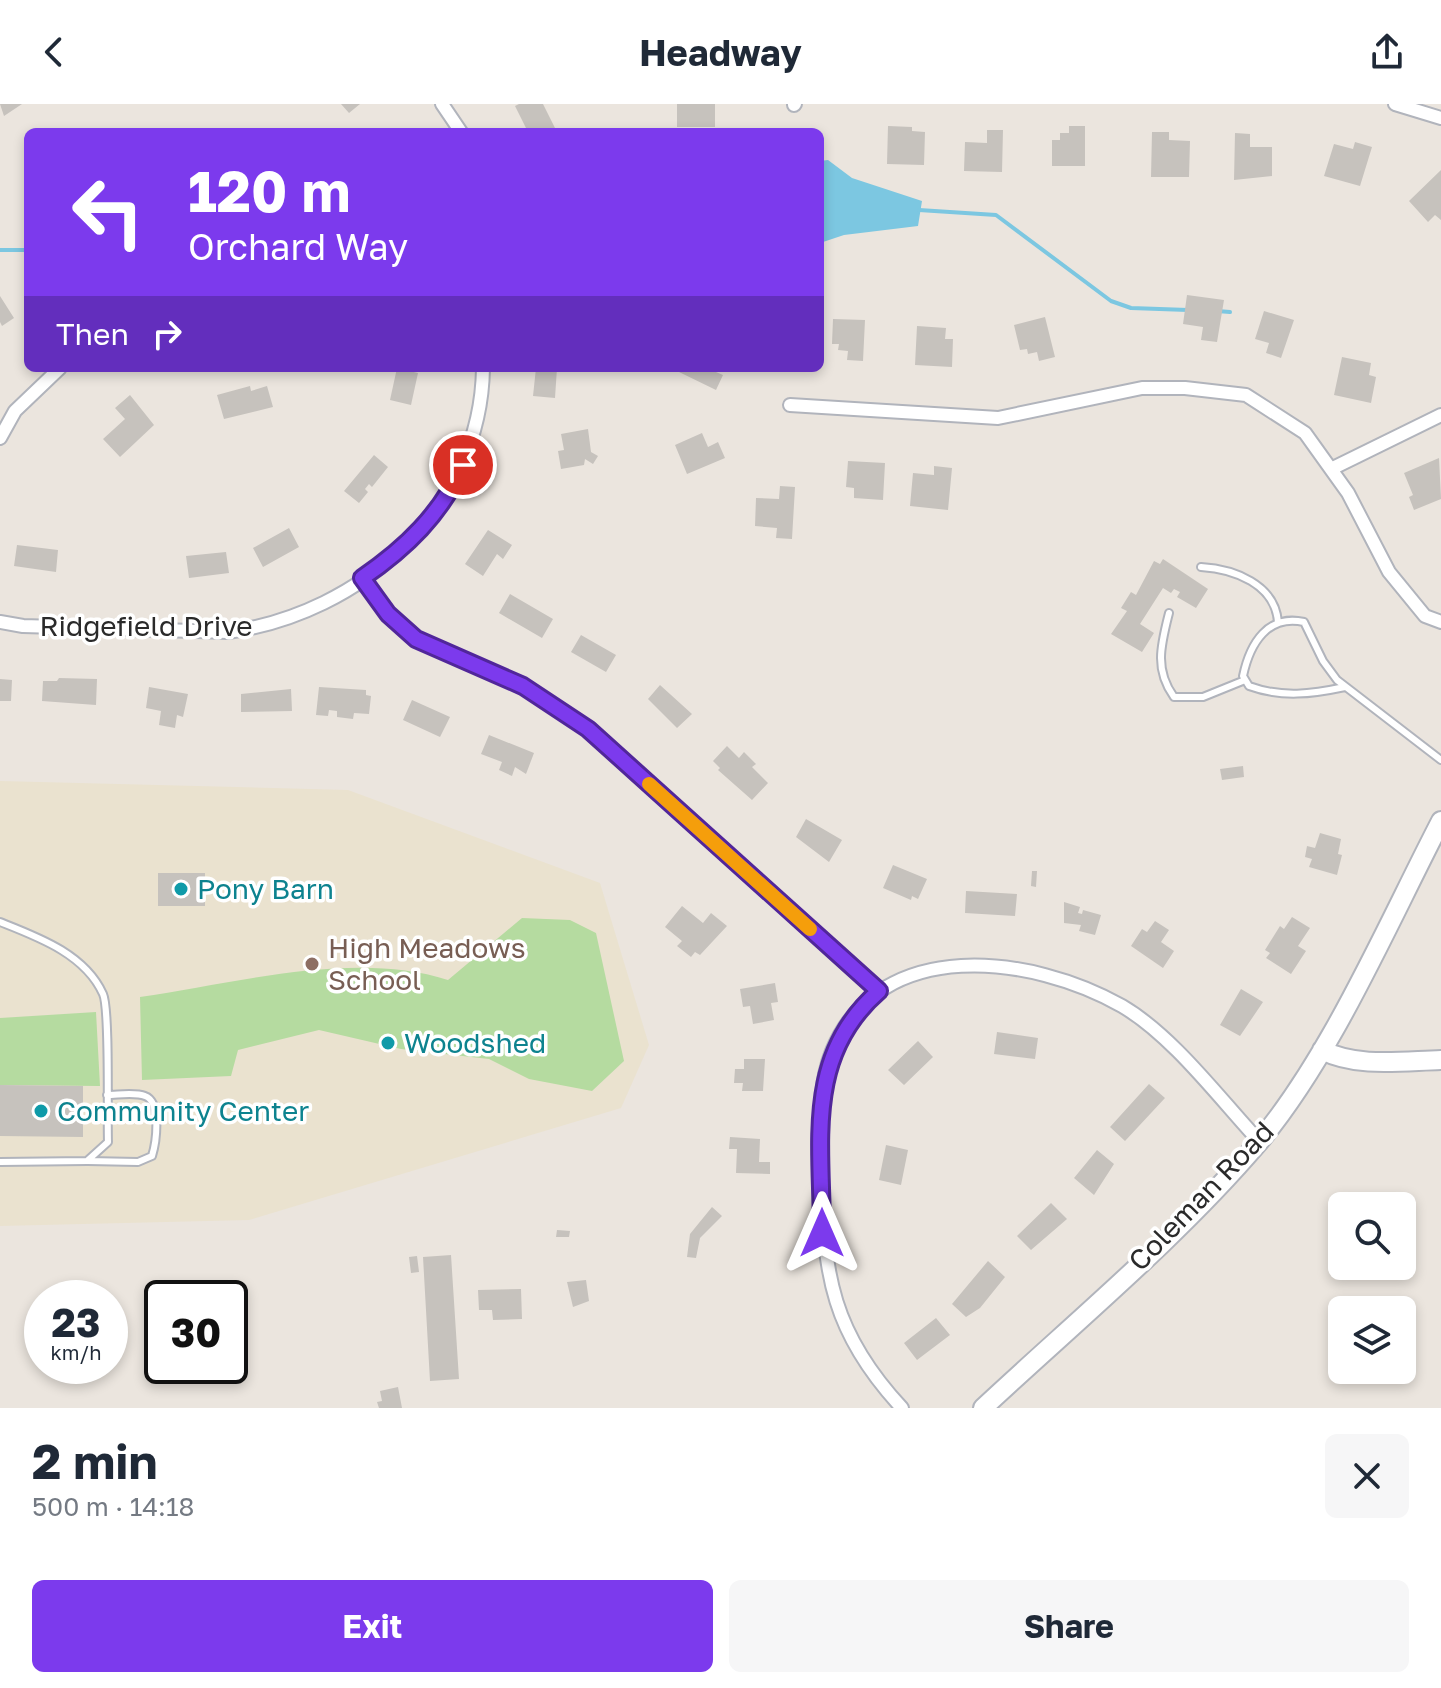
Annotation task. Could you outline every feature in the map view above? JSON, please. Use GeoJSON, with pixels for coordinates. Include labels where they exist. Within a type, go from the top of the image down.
{"type":"FeatureCollection","features":[{"type":"Feature","properties":{"kind":"street"},"geometry":{"type":"LineString","coordinates":[[442,104],[458,128]]}},
{"type":"Feature","properties":{"kind":"street"},"geometry":{"type":"LineString","coordinates":[[1395,104],[1441,118]]}},
{"type":"Feature","properties":{"kind":"street"},"geometry":{"type":"LineString","coordinates":[[0,438],[15,411],[56,372]]}},
{"type":"Feature","properties":{"kind":"street","name":"Ridgefield Drive"},"geometry":{"type":"LineString","coordinates":[[0,622],[23,626],[228,632],[294,617],[362,578],[409,543],[428,523],[454,485],[478,418],[483,372]]}},
{"type":"Feature","properties":{"kind":"street"},"geometry":{"type":"LineString","coordinates":[[790,405],[998,418],[1142,388],[1185,388],[1246,395],[1305,433],[1348,493],[1389,572],[1425,616],[1441,622]]}},
{"type":"Feature","properties":{"kind":"street"},"geometry":{"type":"LineString","coordinates":[[1331,469],[1441,415]]}},
{"type":"Feature","properties":{"kind":"street"},"geometry":{"type":"LineString","coordinates":[[362,578],[388,614],[416,639],[523,686],[588,729],[879,991]]}},
{"type":"Feature","properties":{"kind":"street","name":"Coleman Road"},"geometry":{"type":"LineString","coordinates":[[983,1408],[1213,1192],[1259,1141],[1322,1050],[1441,821]]}},
{"type":"Feature","properties":{"kind":"street"},"geometry":{"type":"LineString","coordinates":[[902,1408],[866,1365],[846,1333],[829,1285],[822,1233],[824,1076],[844,1028],[879,991],[917,971],[960,964],[1045,976],[1088,989],[1124,1007],[1156,1032],[1259,1141]]}},
{"type":"Feature","properties":{"kind":"street"},"geometry":{"type":"LineString","coordinates":[[1322,1050],[1337,1058],[1355,1061],[1441,1060]]}},
{"type":"Feature","properties":{"kind":"lane"},"geometry":{"type":"LineString","coordinates":[[1201,567],[1225,568],[1265,591],[1276,606],[1278,622]]}},
{"type":"Feature","properties":{"kind":"lane"},"geometry":{"type":"LineString","coordinates":[[1169,613],[1160,648],[1160,668],[1163,682],[1174,697],[1203,697],[1245,680]]}},
{"type":"Feature","properties":{"kind":"lane"},"geometry":{"type":"LineString","coordinates":[[1345,687],[1294,695],[1265,692],[1249,686],[1245,680],[1246,664],[1268,626],[1286,618],[1304,622],[1323,661],[1345,687],[1407,730],[1417,744],[1441,760]]}},
{"type":"Feature","properties":{"kind":"lane"},"geometry":{"type":"LineString","coordinates":[[0,922],[42,939],[81,963],[105,996],[108,1142],[87,1161]]}},
{"type":"Feature","properties":{"kind":"lane"},"geometry":{"type":"LineString","coordinates":[[0,1162],[138,1162],[152,1156],[155,1112],[150,1099],[145,1095],[107,1095]]}},
{"type":"Feature","properties":{"kind":"shaded area","name":"High Meadows School"},"geometry":{"type":"Polygon","coordinates":[[[0,781],[348,790],[600,883],[649,1045],[621,1108],[249,1220],[0,1226],[0,781]]]}},
{"type":"Feature","properties":{"kind":"green space"},"geometry":{"type":"Polygon","coordinates":[[[522,918],[570,920],[596,933],[624,1061],[592,1091],[529,1079],[489,1059],[401,1049],[319,1030],[238,1050],[231,1076],[142,1080],[140,997],[295,972],[335,969],[374,968],[448,980],[522,918]]]}},
{"type":"Feature","properties":{"kind":"green space"},"geometry":{"type":"Polygon","coordinates":[[[96,1012],[100,1086],[0,1085],[0,1018],[96,1012]]]}},
{"type":"Feature","properties":{"kind":"water"},"geometry":{"type":"Polygon","coordinates":[[[824,160],[828,160],[852,178],[922,201],[918,226],[844,235],[824,242],[824,160]]]}},
{"type":"Feature","properties":{"kind":"building"},"geometry":{"type":"Polygon","coordinates":[[[0,104],[22,104],[4,116],[0,104]]]}},
{"type":"Feature","properties":{"kind":"building"},"geometry":{"type":"Polygon","coordinates":[[[341,104],[360,104],[349,113],[341,104]]]}},
{"type":"Feature","properties":{"kind":"building"},"geometry":{"type":"Polygon","coordinates":[[[543,104],[555,128],[526,128],[515,106],[543,104]]]}},
{"type":"Feature","properties":{"kind":"building"},"geometry":{"type":"Polygon","coordinates":[[[677,104],[715,104],[715,127],[677,127],[677,104]]]}},
{"type":"Feature","properties":{"kind":"building"},"geometry":{"type":"Polygon","coordinates":[[[888,126],[912,127],[912,131],[925,132],[924,165],[887,164],[888,126]]]}},
{"type":"Feature","properties":{"kind":"building"},"geometry":{"type":"Polygon","coordinates":[[[1069,126],[1085,126],[1085,166],[1052,166],[1052,140],[1060,140],[1060,133],[1069,133],[1069,126]]]}},
{"type":"Feature","properties":{"kind":"building"},"geometry":{"type":"Polygon","coordinates":[[[987,130],[1003,130],[1002,172],[964,171],[965,142],[987,143],[987,130]]]}},
{"type":"Feature","properties":{"kind":"building"},"geometry":{"type":"Polygon","coordinates":[[[1152,132],[1169,132],[1169,140],[1190,141],[1189,177],[1151,177],[1152,132]]]}},
{"type":"Feature","properties":{"kind":"building"},"geometry":{"type":"Polygon","coordinates":[[[1235,133],[1250,134],[1250,147],[1272,147],[1272,176],[1234,180],[1235,133]]]}},
{"type":"Feature","properties":{"kind":"building"},"geometry":{"type":"Polygon","coordinates":[[[1355,142],[1372,147],[1360,186],[1324,176],[1334,144],[1353,149],[1355,142]]]}},
{"type":"Feature","properties":{"kind":"building"},"geometry":{"type":"Polygon","coordinates":[[[1441,170],[1441,220],[1435,215],[1428,222],[1409,201],[1441,170]]]}},
{"type":"Feature","properties":{"kind":"building"},"geometry":{"type":"Polygon","coordinates":[[[1187,295],[1224,300],[1217,342],[1201,340],[1203,327],[1183,324],[1187,295]]]}},
{"type":"Feature","properties":{"kind":"building"},"geometry":{"type":"Polygon","coordinates":[[[0,296],[14,318],[2,326],[0,322],[0,296]]]}},
{"type":"Feature","properties":{"kind":"building"},"geometry":{"type":"Polygon","coordinates":[[[1264,311],[1294,320],[1281,358],[1266,353],[1269,343],[1255,339],[1264,311]]]}},
{"type":"Feature","properties":{"kind":"building"},"geometry":{"type":"Polygon","coordinates":[[[1045,317],[1055,357],[1039,361],[1037,352],[1028,354],[1027,349],[1020,350],[1014,325],[1045,317]]]}},
{"type":"Feature","properties":{"kind":"building"},"geometry":{"type":"Polygon","coordinates":[[[833,319],[865,320],[863,361],[847,360],[848,351],[838,350],[839,344],[832,344],[833,319]]]}},
{"type":"Feature","properties":{"kind":"building"},"geometry":{"type":"Polygon","coordinates":[[[917,326],[946,328],[945,339],[953,339],[952,367],[915,365],[917,326]]]}},
{"type":"Feature","properties":{"kind":"building"},"geometry":{"type":"Polygon","coordinates":[[[1342,357],[1371,363],[1369,375],[1376,377],[1371,403],[1334,395],[1342,357]]]}},
{"type":"Feature","properties":{"kind":"building"},"geometry":{"type":"Polygon","coordinates":[[[396,372],[418,373],[411,405],[390,400],[396,372]]]}},
{"type":"Feature","properties":{"kind":"building"},"geometry":{"type":"Polygon","coordinates":[[[536,372],[557,372],[555,398],[533,396],[536,372]]]}},
{"type":"Feature","properties":{"kind":"building"},"geometry":{"type":"Polygon","coordinates":[[[679,372],[716,372],[723,375],[716,390],[679,372]]]}},
{"type":"Feature","properties":{"kind":"building"},"geometry":{"type":"Polygon","coordinates":[[[250,386],[251,391],[267,386],[273,407],[224,419],[217,395],[250,386]]]}},
{"type":"Feature","properties":{"kind":"building"},"geometry":{"type":"Polygon","coordinates":[[[130,395],[154,425],[120,457],[103,439],[125,419],[115,408],[130,395]]]}},
{"type":"Feature","properties":{"kind":"building"},"geometry":{"type":"Polygon","coordinates":[[[588,429],[591,452],[598,456],[593,464],[585,459],[584,465],[561,469],[558,451],[564,450],[561,434],[588,429]]]}},
{"type":"Feature","properties":{"kind":"building"},"geometry":{"type":"Polygon","coordinates":[[[702,433],[708,447],[718,442],[725,458],[687,474],[675,445],[702,433]]]}},
{"type":"Feature","properties":{"kind":"building"},"geometry":{"type":"Polygon","coordinates":[[[374,455],[388,467],[372,487],[369,484],[365,489],[368,492],[359,503],[344,491],[374,455]]]}},
{"type":"Feature","properties":{"kind":"building"},"geometry":{"type":"Polygon","coordinates":[[[1439,458],[1441,499],[1414,510],[1409,497],[1413,495],[1404,473],[1439,458]]]}},
{"type":"Feature","properties":{"kind":"building"},"geometry":{"type":"Polygon","coordinates":[[[848,461],[885,463],[883,500],[854,498],[854,488],[846,487],[848,461]]]}},
{"type":"Feature","properties":{"kind":"building"},"geometry":{"type":"Polygon","coordinates":[[[934,466],[952,468],[948,510],[910,506],[913,473],[934,475],[934,466]]]}},
{"type":"Feature","properties":{"kind":"building"},"geometry":{"type":"Polygon","coordinates":[[[780,486],[795,487],[792,539],[776,538],[777,528],[755,526],[756,498],[779,499],[780,486]]]}},
{"type":"Feature","properties":{"kind":"building"},"geometry":{"type":"Polygon","coordinates":[[[289,528],[299,547],[263,567],[253,548],[289,528]]]}},
{"type":"Feature","properties":{"kind":"building"},"geometry":{"type":"Polygon","coordinates":[[[488,530],[512,545],[503,559],[497,554],[483,576],[465,564],[488,530]]]}},
{"type":"Feature","properties":{"kind":"building"},"geometry":{"type":"Polygon","coordinates":[[[17,545],[58,550],[56,572],[14,566],[17,545]]]}},
{"type":"Feature","properties":{"kind":"building"},"geometry":{"type":"Polygon","coordinates":[[[226,552],[229,573],[189,578],[186,556],[226,552]]]}},
{"type":"Feature","properties":{"kind":"building"},"geometry":{"type":"Polygon","coordinates":[[[1163,559],[1208,589],[1196,608],[1177,597],[1180,592],[1174,589],[1171,593],[1163,588],[1140,624],[1154,633],[1142,652],[1111,634],[1127,611],[1121,608],[1131,592],[1136,595],[1154,561],[1160,564],[1163,559]]]}},
{"type":"Feature","properties":{"kind":"building"},"geometry":{"type":"Polygon","coordinates":[[[510,594],[553,619],[542,638],[499,613],[510,594]]]}},
{"type":"Feature","properties":{"kind":"building"},"geometry":{"type":"Polygon","coordinates":[[[581,635],[616,655],[606,672],[571,652],[581,635]]]}},
{"type":"Feature","properties":{"kind":"building"},"geometry":{"type":"Polygon","coordinates":[[[59,678],[97,679],[96,705],[42,701],[43,681],[57,681],[59,678]]]}},
{"type":"Feature","properties":{"kind":"building"},"geometry":{"type":"Polygon","coordinates":[[[0,679],[12,680],[11,701],[0,701],[0,679]]]}},
{"type":"Feature","properties":{"kind":"building"},"geometry":{"type":"Polygon","coordinates":[[[660,685],[692,714],[677,728],[648,699],[660,685]]]}},
{"type":"Feature","properties":{"kind":"building"},"geometry":{"type":"Polygon","coordinates":[[[149,687],[188,694],[183,717],[177,715],[175,728],[159,725],[161,711],[146,708],[149,687]]]}},
{"type":"Feature","properties":{"kind":"building"},"geometry":{"type":"Polygon","coordinates":[[[319,687],[366,690],[366,695],[371,696],[369,714],[354,713],[353,719],[337,717],[337,711],[329,710],[328,716],[316,715],[319,687]]]}},
{"type":"Feature","properties":{"kind":"building"},"geometry":{"type":"Polygon","coordinates":[[[291,689],[292,711],[241,712],[241,694],[291,689]]]}},
{"type":"Feature","properties":{"kind":"building"},"geometry":{"type":"Polygon","coordinates":[[[412,700],[450,717],[440,737],[403,720],[412,700]]]}},
{"type":"Feature","properties":{"kind":"building"},"geometry":{"type":"Polygon","coordinates":[[[489,735],[534,753],[526,774],[515,767],[512,776],[499,770],[502,762],[481,754],[489,735]]]}},
{"type":"Feature","properties":{"kind":"building"},"geometry":{"type":"Polygon","coordinates":[[[727,746],[739,758],[744,752],[756,764],[752,767],[768,783],[752,800],[718,770],[720,768],[713,761],[727,746]]]}},
{"type":"Feature","properties":{"kind":"building"},"geometry":{"type":"Polygon","coordinates":[[[1243,766],[1244,777],[1222,780],[1220,769],[1243,766]]]}},
{"type":"Feature","properties":{"kind":"building"},"geometry":{"type":"Polygon","coordinates":[[[806,819],[842,840],[829,862],[796,837],[806,819]]]}},
{"type":"Feature","properties":{"kind":"building"},"geometry":{"type":"Polygon","coordinates":[[[1320,833],[1341,839],[1338,854],[1342,855],[1337,875],[1309,867],[1312,859],[1305,857],[1307,846],[1315,848],[1320,833]]]}},
{"type":"Feature","properties":{"kind":"building"},"geometry":{"type":"Polygon","coordinates":[[[893,865],[927,879],[918,899],[912,896],[911,900],[883,888],[893,865]]]}},
{"type":"Feature","properties":{"kind":"building"},"geometry":{"type":"Polygon","coordinates":[[[1032,871],[1037,871],[1036,887],[1031,886],[1032,871]]]}},
{"type":"Feature","properties":{"kind":"building","name":"Pony Barn"},"geometry":{"type":"Polygon","coordinates":[[[158,873],[205,873],[205,906],[158,906],[158,873]]]}},
{"type":"Feature","properties":{"kind":"building"},"geometry":{"type":"Polygon","coordinates":[[[966,891],[1017,894],[1015,916],[965,913],[966,891]]]}},
{"type":"Feature","properties":{"kind":"building"},"geometry":{"type":"Polygon","coordinates":[[[1064,902],[1080,907],[1078,913],[1082,914],[1083,910],[1101,915],[1095,935],[1079,931],[1081,925],[1064,923],[1064,902]]]}},
{"type":"Feature","properties":{"kind":"building"},"geometry":{"type":"Polygon","coordinates":[[[682,906],[703,923],[711,913],[727,926],[700,955],[695,952],[691,957],[677,946],[682,941],[665,927],[682,906]]]}},
{"type":"Feature","properties":{"kind":"building"},"geometry":{"type":"Polygon","coordinates":[[[1292,917],[1310,928],[1298,946],[1306,951],[1291,974],[1266,958],[1270,953],[1265,950],[1280,926],[1284,929],[1292,917]]]}},
{"type":"Feature","properties":{"kind":"building"},"geometry":{"type":"Polygon","coordinates":[[[1155,921],[1169,930],[1161,942],[1174,951],[1163,968],[1131,946],[1142,929],[1147,932],[1155,921]]]}},
{"type":"Feature","properties":{"kind":"building"},"geometry":{"type":"Polygon","coordinates":[[[775,983],[778,1002],[771,1003],[774,1020],[753,1024],[750,1006],[743,1007],[740,989],[775,983]]]}},
{"type":"Feature","properties":{"kind":"building"},"geometry":{"type":"Polygon","coordinates":[[[1241,989],[1263,1002],[1240,1036],[1220,1025],[1241,989]]]}},
{"type":"Feature","properties":{"kind":"building"},"geometry":{"type":"Polygon","coordinates":[[[997,1032],[1038,1038],[1035,1059],[994,1054],[997,1032]]]}},
{"type":"Feature","properties":{"kind":"building","name":"Woodshed"},"geometry":{"type":"Polygon","coordinates":[[[383,1035],[398,1043],[393,1051],[379,1043],[383,1035]]]}},
{"type":"Feature","properties":{"kind":"building"},"geometry":{"type":"Polygon","coordinates":[[[918,1041],[933,1057],[904,1085],[888,1070],[918,1041]]]}},
{"type":"Feature","properties":{"kind":"building"},"geometry":{"type":"Polygon","coordinates":[[[744,1059],[765,1059],[763,1091],[742,1091],[743,1083],[734,1083],[735,1069],[744,1069],[744,1059]]]}},
{"type":"Feature","properties":{"kind":"building"},"geometry":{"type":"Polygon","coordinates":[[[1149,1084],[1165,1098],[1125,1141],[1110,1127],[1149,1084]]]}},
{"type":"Feature","properties":{"kind":"building","name":"Community Center"},"geometry":{"type":"Polygon","coordinates":[[[0,1085],[83,1086],[83,1137],[0,1136],[0,1085]]]}},
{"type":"Feature","properties":{"kind":"building"},"geometry":{"type":"Polygon","coordinates":[[[730,1137],[760,1139],[759,1162],[770,1162],[770,1174],[736,1173],[737,1149],[729,1149],[730,1137]]]}},
{"type":"Feature","properties":{"kind":"building"},"geometry":{"type":"Polygon","coordinates":[[[886,1145],[908,1150],[901,1185],[879,1180],[886,1145]]]}},
{"type":"Feature","properties":{"kind":"building"},"geometry":{"type":"Polygon","coordinates":[[[1097,1150],[1114,1164],[1094,1195],[1074,1178],[1097,1150]]]}},
{"type":"Feature","properties":{"kind":"building"},"geometry":{"type":"Polygon","coordinates":[[[1051,1203],[1067,1219],[1031,1250],[1017,1236],[1051,1203]]]}},
{"type":"Feature","properties":{"kind":"building"},"geometry":{"type":"Polygon","coordinates":[[[712,1207],[722,1216],[700,1238],[696,1258],[687,1257],[690,1234],[712,1207]]]}},
{"type":"Feature","properties":{"kind":"building"},"geometry":{"type":"Polygon","coordinates":[[[557,1230],[570,1231],[569,1237],[556,1237],[557,1230]]]}},
{"type":"Feature","properties":{"kind":"building"},"geometry":{"type":"Polygon","coordinates":[[[451,1255],[459,1379],[430,1381],[423,1257],[451,1255]]]}},
{"type":"Feature","properties":{"kind":"building"},"geometry":{"type":"Polygon","coordinates":[[[417,1256],[419,1272],[411,1273],[409,1257],[417,1256]]]}},
{"type":"Feature","properties":{"kind":"building"},"geometry":{"type":"Polygon","coordinates":[[[988,1261],[1005,1277],[980,1308],[966,1317],[952,1304],[988,1261]]]}},
{"type":"Feature","properties":{"kind":"building"},"geometry":{"type":"Polygon","coordinates":[[[586,1280],[589,1301],[573,1307],[567,1282],[586,1280]]]}},
{"type":"Feature","properties":{"kind":"building"},"geometry":{"type":"Polygon","coordinates":[[[521,1289],[522,1319],[493,1320],[492,1310],[479,1310],[478,1290],[521,1289]]]}},
{"type":"Feature","properties":{"kind":"building"},"geometry":{"type":"Polygon","coordinates":[[[936,1318],[950,1335],[917,1360],[904,1343],[936,1318]]]}},
{"type":"Feature","properties":{"kind":"building"},"geometry":{"type":"Polygon","coordinates":[[[398,1387],[402,1408],[379,1408],[377,1402],[382,1401],[380,1391],[398,1387]]]}},
{"type":"Feature","properties":{"kind":"waterway"},"geometry":{"type":"LineString","coordinates":[[919,210],[996,215],[1111,301],[1131,308],[1188,310]]}},
{"type":"Feature","properties":{"kind":"waterway"},"geometry":{"type":"LineString","coordinates":[[0,250],[24,250]]}},
{"type":"Feature","properties":{"kind":"waterway"},"geometry":{"type":"LineString","coordinates":[[1217,311],[1230,312]]}},
{"type":"Feature","properties":{"kind":"slow traffic"},"geometry":{"type":"LineString","coordinates":[[649,784],[810,929]]}},
{"type":"Feature","properties":{"kind":"place","name":"Pony Barn"},"geometry":{"type":"Point","coordinates":[181,889]}},
{"type":"Feature","properties":{"kind":"place","name":"High Meadows School"},"geometry":{"type":"Point","coordinates":[312,964]}},
{"type":"Feature","properties":{"kind":"place","name":"Woodshed"},"geometry":{"type":"Point","coordinates":[388,1043]}},
{"type":"Feature","properties":{"kind":"place","name":"Community Center"},"geometry":{"type":"Point","coordinates":[41,1111]}},
{"type":"Feature","properties":{"kind":"route"},"geometry":{"type":"LineString","coordinates":[[463,465],[454,485],[428,523],[399,553],[362,578],[388,614],[416,639],[523,686],[588,729],[879,991],[844,1028],[824,1076],[822,1233]]}}]}
